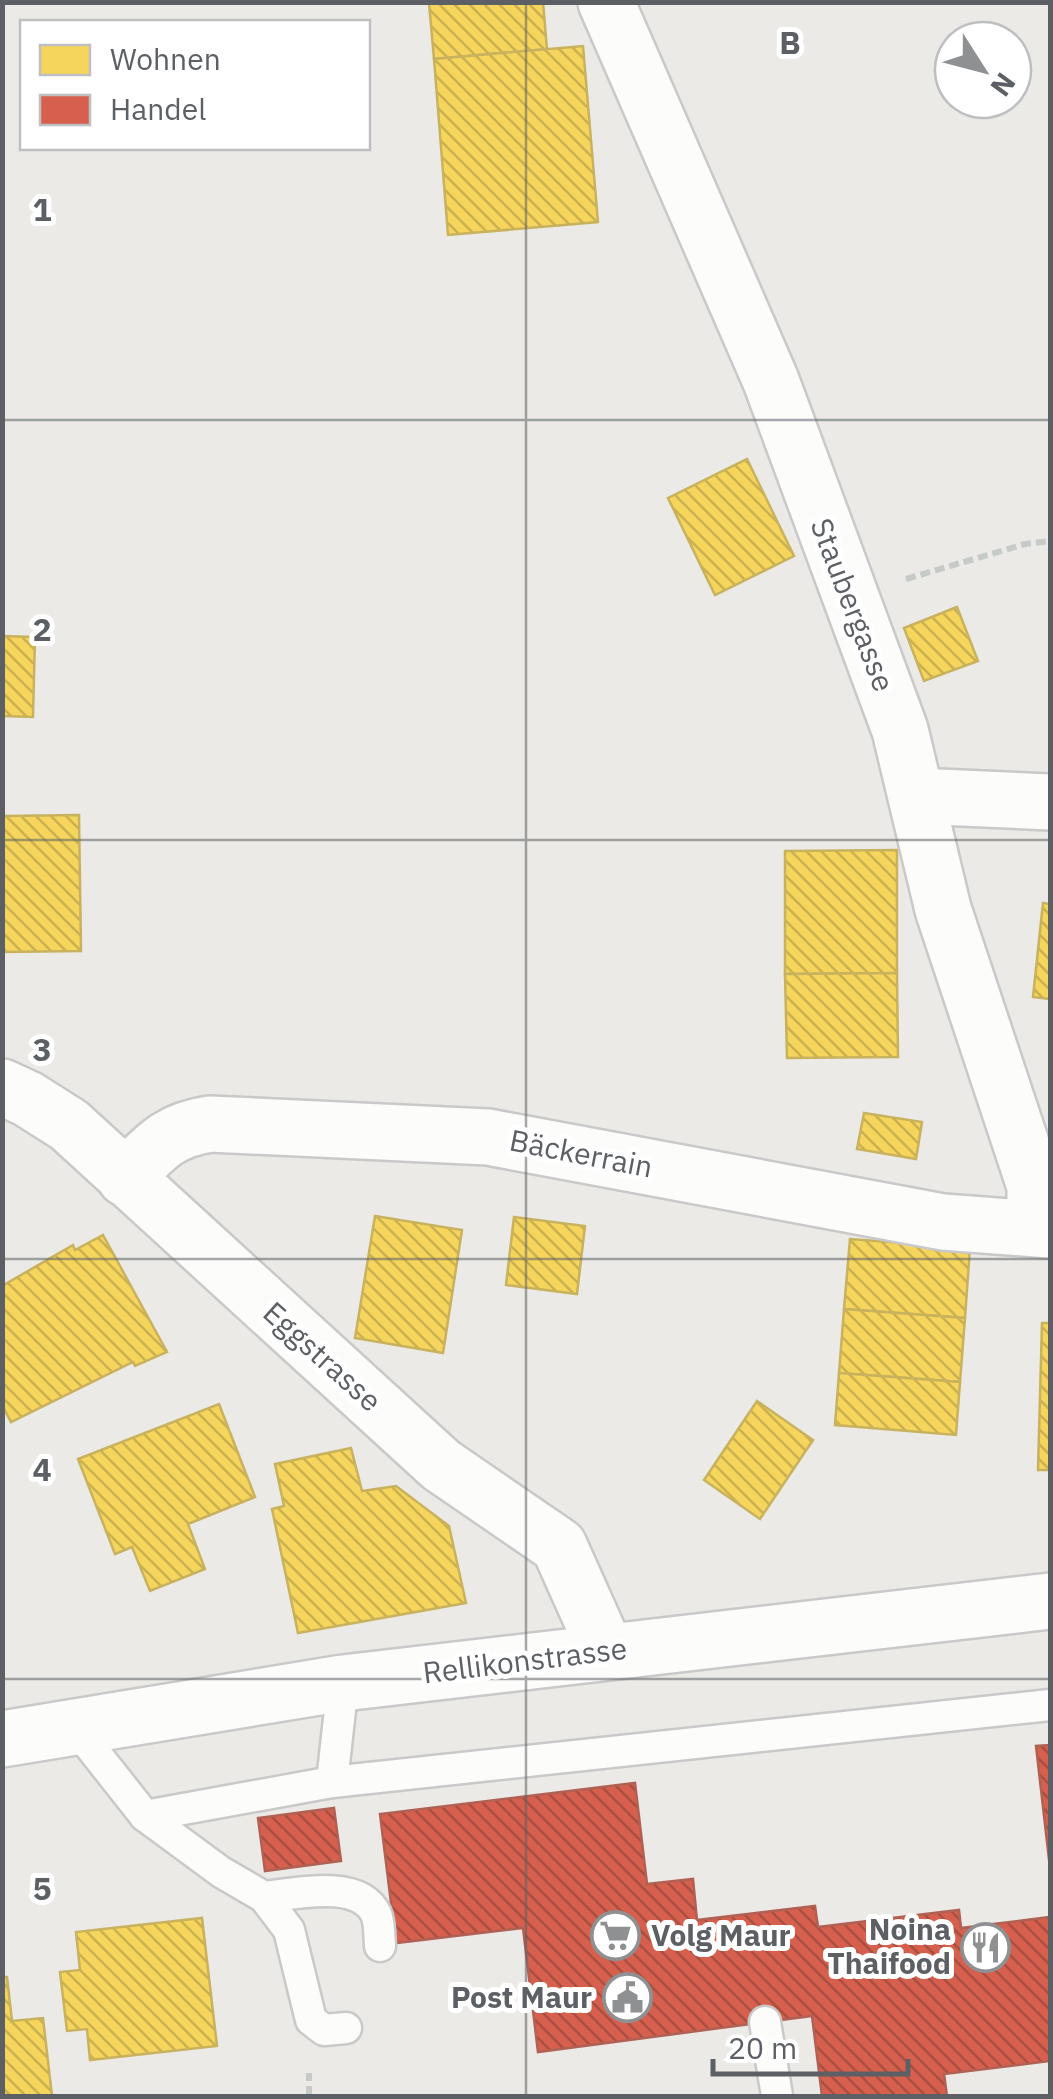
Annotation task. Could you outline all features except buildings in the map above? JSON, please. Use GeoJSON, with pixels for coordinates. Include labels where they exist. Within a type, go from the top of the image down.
{"type":"FeatureCollection","features":[{"type":"Feature","properties":{"kind":"street","name":"Staubergasse"},"geometry":{"type":"LineString","coordinates":[[606,2],[771,381],[900,730],[944,909],[1035,1186],[1043,1229]]}},
{"type":"Feature","properties":{"kind":"street"},"geometry":{"type":"LineString","coordinates":[[916,796],[1050,802]]}},
{"type":"Feature","properties":{"kind":"street","name":"Eggstrasse"},"geometry":{"type":"LineString","coordinates":[[2,1087],[28,1098],[69,1126],[441,1465],[560,1546],[606,1651]]}},
{"type":"Feature","properties":{"kind":"street","name":"Bäckerrain"},"geometry":{"type":"LineString","coordinates":[[124,1178],[164,1140],[183,1128],[210,1124],[488,1137],[942,1222],[1043,1229]]}},
{"type":"Feature","properties":{"kind":"street","name":"Rellikonstrasse"},"geometry":{"type":"LineString","coordinates":[[2,1739],[344,1683],[1050,1602]]}},
{"type":"Feature","properties":{"kind":"lane"},"geometry":{"type":"LineString","coordinates":[[332,1782],[344,1683]]}},
{"type":"Feature","properties":{"kind":"lane"},"geometry":{"type":"LineString","coordinates":[[146,1816],[332,1782],[1050,1704]]}},
{"type":"Feature","properties":{"kind":"lane"},"geometry":{"type":"LineString","coordinates":[[74,1726],[146,1816],[221,1872],[264,1897],[289,1930],[310,2020],[324,2030],[346,2028]]}},
{"type":"Feature","properties":{"kind":"lane"},"geometry":{"type":"LineString","coordinates":[[264,1897],[338,1889],[369,1904],[377,1916],[380,1946]]}},
{"type":"Feature","properties":{"kind":"lane"},"geometry":{"type":"LineString","coordinates":[[765,2022],[777,2096]]}},
{"type":"Feature","properties":{"kind":"path"},"geometry":{"type":"LineString","coordinates":[[848,597],[1026,544],[1050,541]]}},
{"type":"Feature","properties":{"kind":"place","name":"Volg Maur"},"geometry":{"type":"Point","coordinates":[616,1936]}},
{"type":"Feature","properties":{"kind":"place","name":"Noina Thaifood"},"geometry":{"type":"Point","coordinates":[986,1947]}},
{"type":"Feature","properties":{"kind":"place","name":"Post Maur"},"geometry":{"type":"Point","coordinates":[627,1998]}}]}
